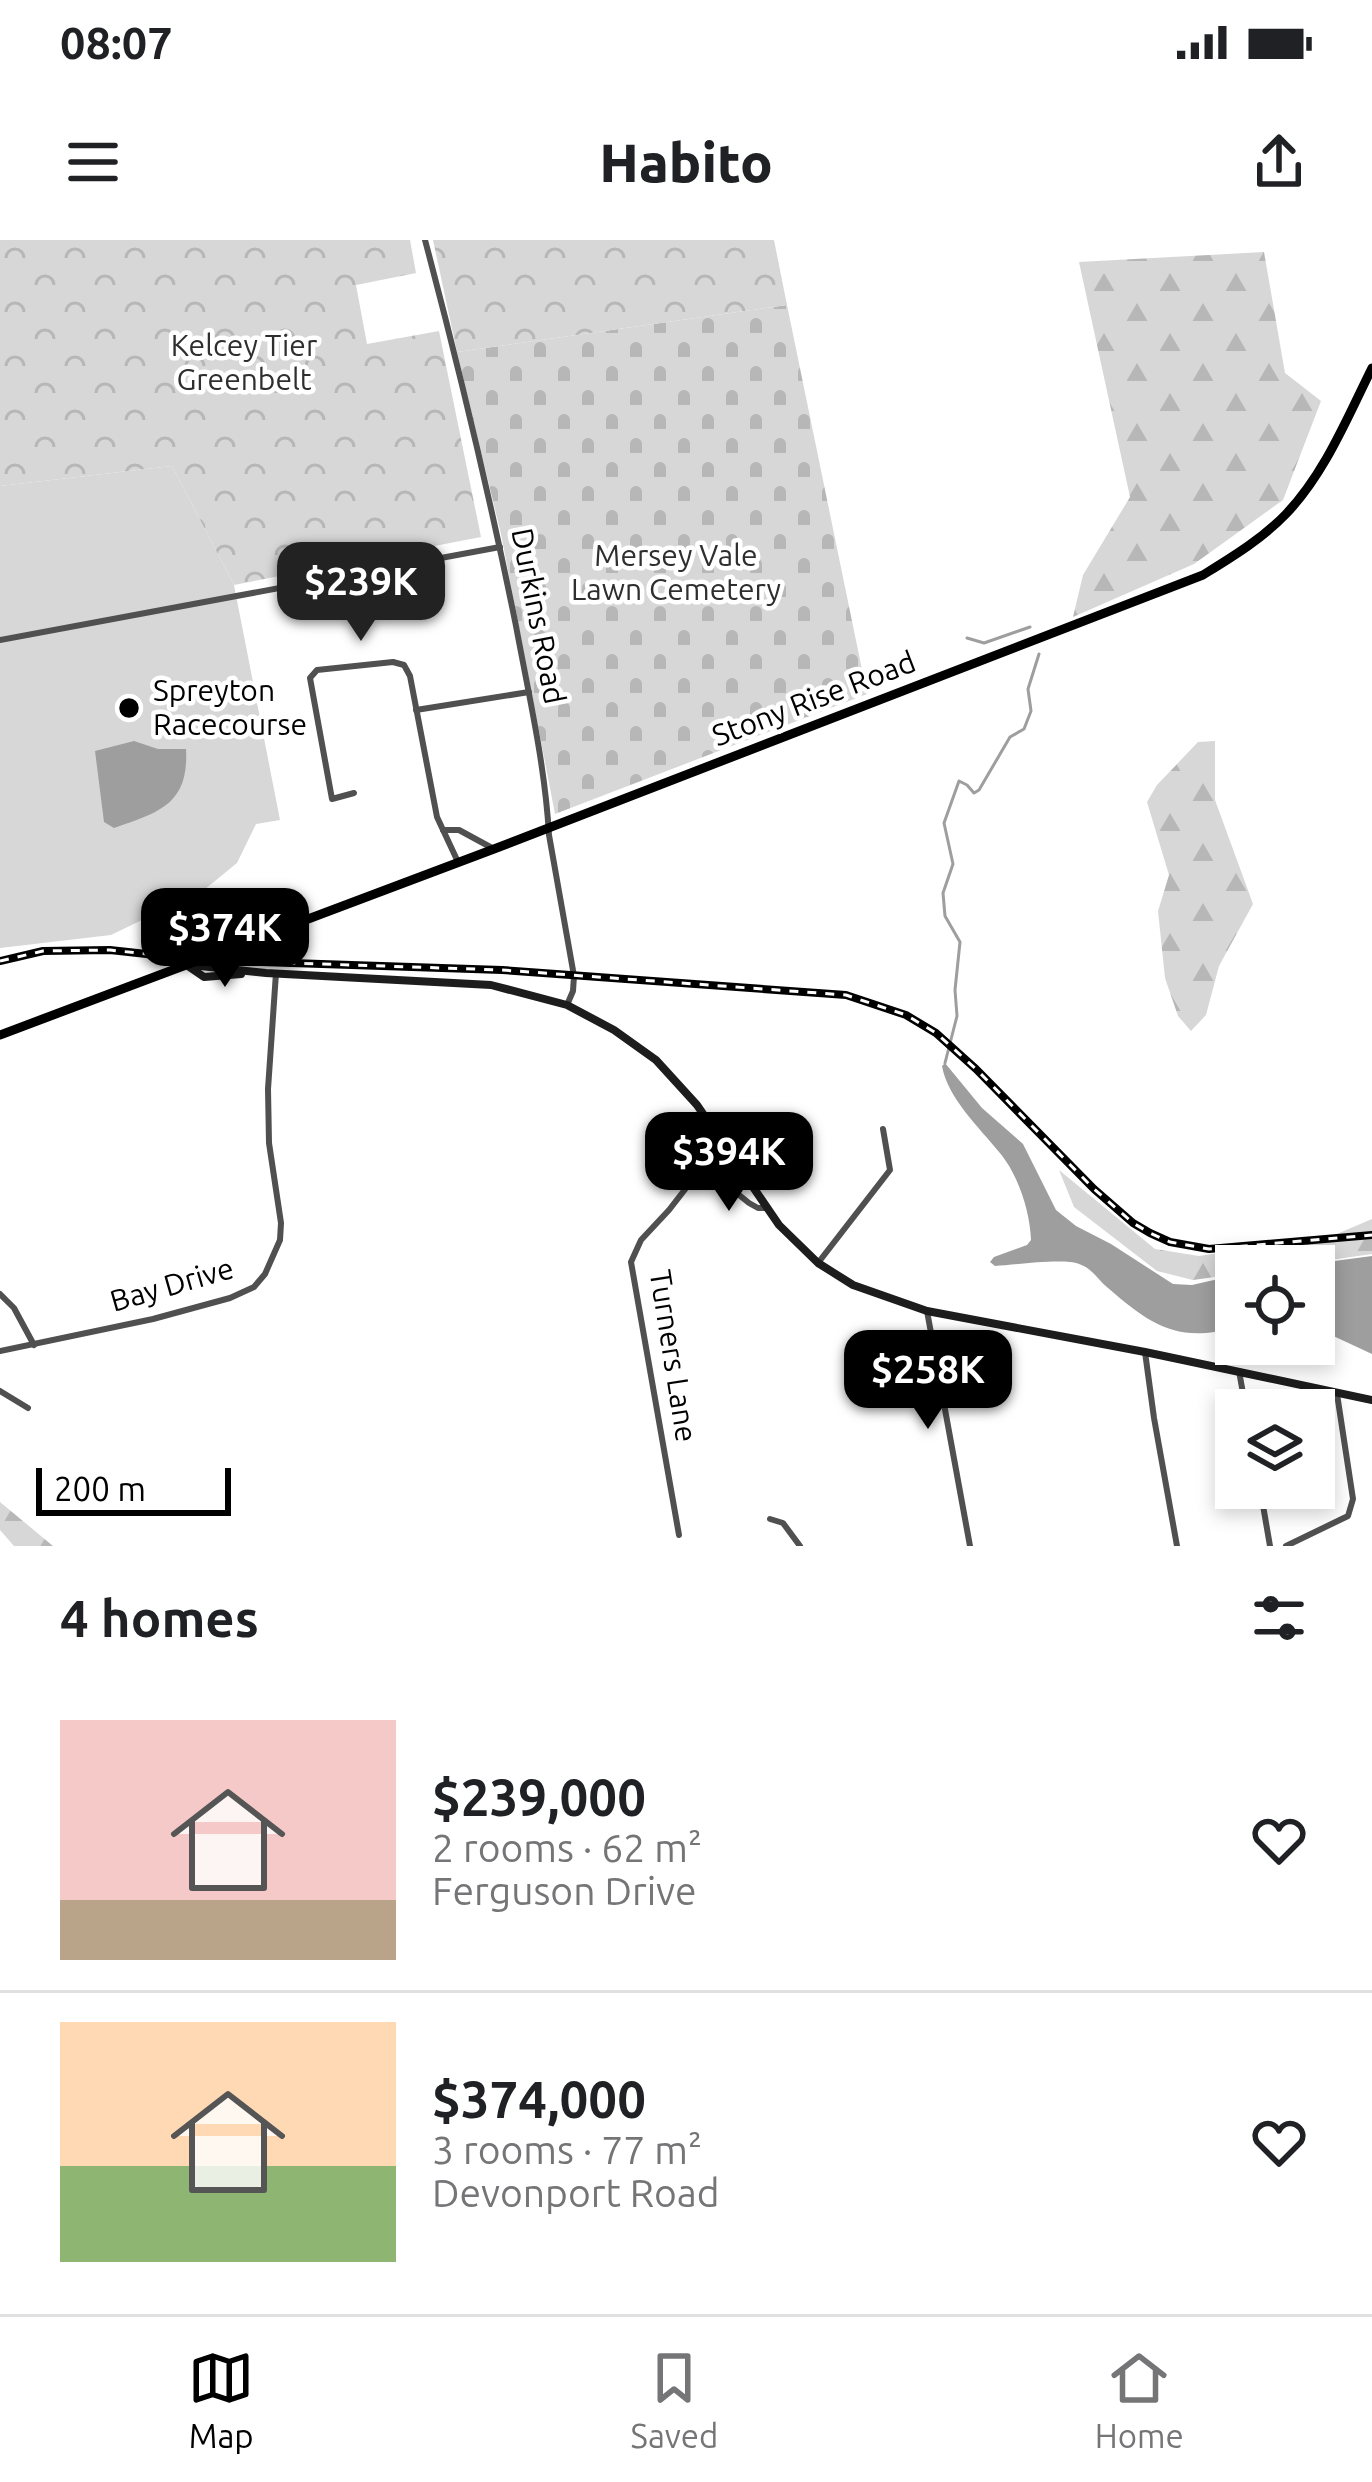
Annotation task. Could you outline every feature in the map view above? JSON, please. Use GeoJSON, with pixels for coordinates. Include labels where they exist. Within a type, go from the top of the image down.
{"type":"FeatureCollection","features":[{"type":"Feature","properties":{"kind":"main road","name":"Stony Rise Road"},"geometry":{"type":"LineString","coordinates":[[0,1035],[1203,575],[1259,538],[1287,512],[1324,460],[1372,368]]}},
{"type":"Feature","properties":{"kind":"main road"},"geometry":{"type":"LineString","coordinates":[[186,965],[204,977],[271,973],[491,986],[567,1005],[656,1060],[697,1105],[779,1225],[818,1263],[853,1285],[927,1311],[1372,1400]]}},
{"type":"Feature","properties":{"kind":"street","name":"Durkins Road"},"geometry":{"type":"LineString","coordinates":[[425,240],[500,547],[529,692],[574,976],[567,1005]]}},
{"type":"Feature","properties":{"kind":"street"},"geometry":{"type":"LineString","coordinates":[[0,640],[500,547]]}},
{"type":"Feature","properties":{"kind":"street"},"geometry":{"type":"LineString","coordinates":[[354,794],[332,800],[310,678],[317,670],[404,664],[433,801],[458,862]]}},
{"type":"Feature","properties":{"kind":"street"},"geometry":{"type":"LineString","coordinates":[[416,710],[529,692]]}},
{"type":"Feature","properties":{"kind":"street"},"geometry":{"type":"LineString","coordinates":[[443,830],[459,830],[494,849]]}},
{"type":"Feature","properties":{"kind":"street","name":"Bay Drive"},"geometry":{"type":"LineString","coordinates":[[0,1351],[230,1298],[254,1287],[265,1274],[280,1240],[281,1223],[269,1143],[271,973]]}},
{"type":"Feature","properties":{"kind":"street"},"geometry":{"type":"LineString","coordinates":[[818,1263],[890,1170],[883,1129]]}},
{"type":"Feature","properties":{"kind":"street","name":"Turners Lane"},"geometry":{"type":"LineString","coordinates":[[679,1534],[631,1262],[641,1240],[722,1142]]}},
{"type":"Feature","properties":{"kind":"street"},"geometry":{"type":"LineString","coordinates":[[702,1166],[749,1203],[766,1208]]}},
{"type":"Feature","properties":{"kind":"street"},"geometry":{"type":"LineString","coordinates":[[0,1294],[14,1308],[34,1345]]}},
{"type":"Feature","properties":{"kind":"street"},"geometry":{"type":"LineString","coordinates":[[927,1311],[970,1546]]}},
{"type":"Feature","properties":{"kind":"street"},"geometry":{"type":"LineString","coordinates":[[1145,1352],[1177,1546]]}},
{"type":"Feature","properties":{"kind":"street"},"geometry":{"type":"LineString","coordinates":[[1239,1371],[1242,1389]]}},
{"type":"Feature","properties":{"kind":"street"},"geometry":{"type":"LineString","coordinates":[[0,1390],[28,1408]]}},
{"type":"Feature","properties":{"kind":"street"},"geometry":{"type":"LineString","coordinates":[[1286,1546],[1348,1516],[1353,1499],[1337,1394]]}},
{"type":"Feature","properties":{"kind":"street"},"geometry":{"type":"LineString","coordinates":[[1264,1509],[1270,1546]]}},
{"type":"Feature","properties":{"kind":"street"},"geometry":{"type":"LineString","coordinates":[[770,1519],[783,1523],[800,1546]]}},
{"type":"Feature","properties":{"kind":"green space","name":"Kelcey Tier Greenbelt"},"geometry":{"type":"Polygon","coordinates":[[[0,240],[410,240],[416,273],[356,285],[367,344],[439,331],[481,537],[234,585],[172,466],[0,486],[0,240]]]}},
{"type":"Feature","properties":{"kind":"green space"},"geometry":{"type":"Polygon","coordinates":[[[433,240],[774,240],[787,305],[457,352],[433,240]]]}},
{"type":"Feature","properties":{"kind":"green space"},"geometry":{"type":"Polygon","coordinates":[[[1264,252],[1285,373],[1321,401],[1283,500],[1194,564],[1073,617],[1083,575],[1130,497],[1079,262],[1264,252]]]}},
{"type":"Feature","properties":{"kind":"green space","name":"Mersey Vale Lawn Cemetery"},"geometry":{"type":"Polygon","coordinates":[[[787,305],[867,694],[555,814],[501,534],[457,352],[787,305]]]}},
{"type":"Feature","properties":{"kind":"green space","name":"Spreyton Racecourse"},"geometry":{"type":"Polygon","coordinates":[[[172,466],[234,585],[280,820],[256,824],[237,863],[204,890],[111,935],[0,948],[0,486],[172,466]]]}},
{"type":"Feature","properties":{"kind":"green space"},"geometry":{"type":"Polygon","coordinates":[[[1215,741],[1215,800],[1253,904],[1219,966],[1206,1015],[1191,1031],[1178,1016],[1165,978],[1158,911],[1169,875],[1147,802],[1198,742],[1215,741]]]}},
{"type":"Feature","properties":{"kind":"green space"},"geometry":{"type":"Polygon","coordinates":[[[1059,1170],[1155,1249],[1199,1256],[1215,1254],[1215,1277],[1193,1280],[1157,1271],[1074,1207],[1059,1170]]]}},
{"type":"Feature","properties":{"kind":"green space"},"geometry":{"type":"Polygon","coordinates":[[[1372,1219],[1372,1254],[1335,1259],[1335,1245],[1272,1245],[1332,1236],[1372,1219]]]}},
{"type":"Feature","properties":{"kind":"green space"},"geometry":{"type":"Polygon","coordinates":[[[0,1502],[53,1546],[14,1546],[0,1530],[0,1502]]]}},
{"type":"Feature","properties":{"kind":"shaded area"},"geometry":{"type":"Polygon","coordinates":[[[134,741],[158,749],[186,749],[186,768],[177,794],[168,803],[114,828],[104,822],[95,751],[134,741]]]}},
{"type":"Feature","properties":{"kind":"shaded area"},"geometry":{"type":"Polygon","coordinates":[[[945,1063],[982,1108],[1023,1144],[1056,1210],[1076,1226],[1173,1284],[1215,1280],[1215,1332],[1181,1332],[1152,1321],[1079,1264],[995,1266],[990,1262],[1027,1245],[1031,1240],[1028,1217],[1006,1161],[965,1112],[942,1066],[945,1063]]]}},
{"type":"Feature","properties":{"kind":"shaded area"},"geometry":{"type":"Polygon","coordinates":[[[1372,1256],[1372,1354],[1335,1337],[1335,1261],[1372,1256]]]}},
{"type":"Feature","properties":{"kind":"waterway"},"geometry":{"type":"LineString","coordinates":[[967,638],[984,643],[1030,627]]}},
{"type":"Feature","properties":{"kind":"waterway"},"geometry":{"type":"LineString","coordinates":[[945,1063],[957,1016],[960,942],[945,916],[943,893],[953,864],[944,823],[959,781],[974,793],[979,790],[1010,737],[1024,729],[1031,711],[1028,689],[1039,654]]}},
{"type":"Feature","properties":{"kind":"railway"},"geometry":{"type":"LineString","coordinates":[[0,961],[43,951],[110,950],[201,960],[502,970],[846,995],[906,1015],[936,1033],[1094,1189],[1150,1233],[1209,1249],[1372,1235]]}},
{"type":"Feature","properties":{"kind":"place","name":"Spreyton Racecourse"},"geometry":{"type":"Point","coordinates":[129,708]}}]}
